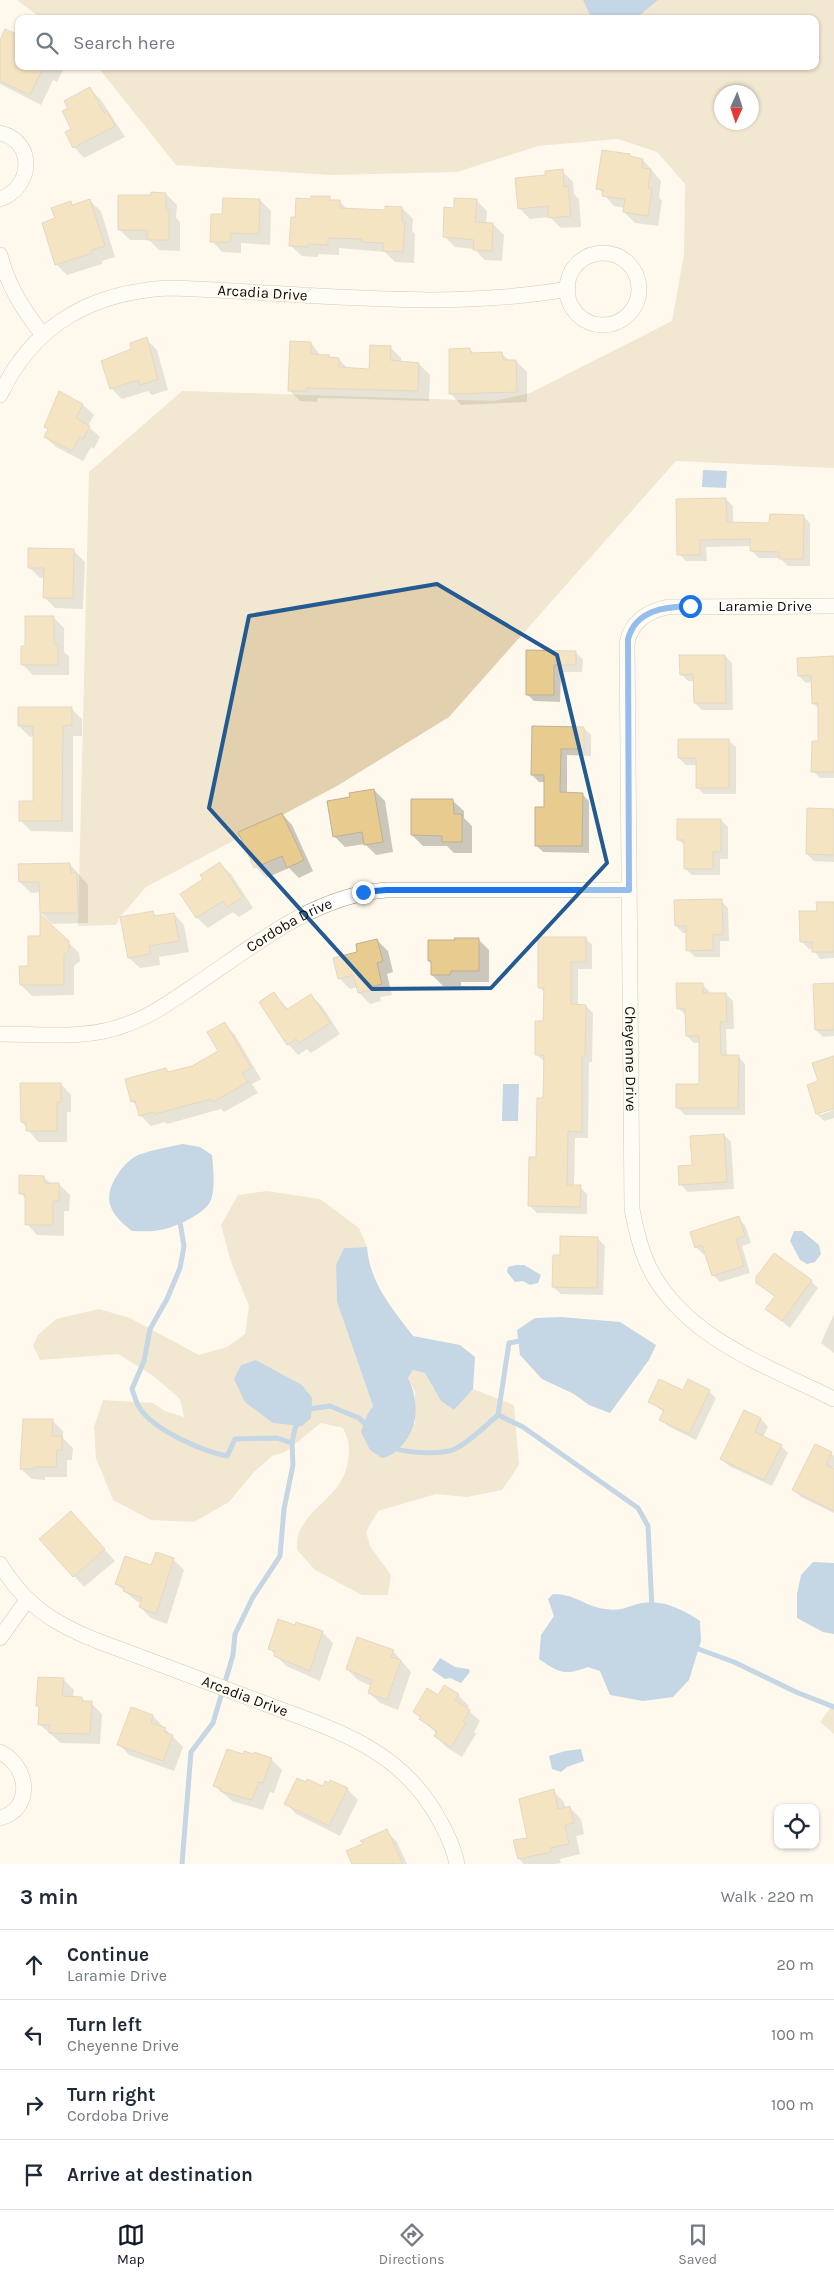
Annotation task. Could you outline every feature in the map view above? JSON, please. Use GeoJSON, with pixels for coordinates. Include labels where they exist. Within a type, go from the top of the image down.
{"type":"FeatureCollection","features":[{"type":"Feature","properties":{"kind":"street"},"geometry":{"type":"LineString","coordinates":[[0,132],[13,138],[20,146],[25,156],[26,166],[24,177],[19,187],[11,194],[0,198]]}},
{"type":"Feature","properties":{"kind":"street"},"geometry":{"type":"LineString","coordinates":[[603,253],[614,255],[624,260],[632,268],[637,278],[639,289],[637,300],[628,314],[614,323],[603,325],[590,322],[580,316],[572,307],[568,289],[568,282],[572,271],[580,261],[591,255],[603,253]]}},
{"type":"Feature","properties":{"kind":"street"},"geometry":{"type":"LineString","coordinates":[[0,255],[17,300],[43,334]]}},
{"type":"Feature","properties":{"kind":"street","name":"Arcadia Drive"},"geometry":{"type":"LineString","coordinates":[[0,396],[13,372],[43,334],[62,320],[89,305],[116,295],[144,290],[187,289],[468,300],[525,296],[568,289]]}},
{"type":"Feature","properties":{"kind":"street","name":"Laramie Drive"},"geometry":{"type":"LineString","coordinates":[[639,620],[652,611],[668,607],[834,606]]}},
{"type":"Feature","properties":{"kind":"street","name":"Cheyenne Drive"},"geometry":{"type":"LineString","coordinates":[[639,620],[629,635],[627,643],[632,1209],[642,1249],[660,1285],[672,1301],[693,1322],[733,1348],[834,1399]]}},
{"type":"Feature","properties":{"kind":"street","name":"Cordoba Drive"},"geometry":{"type":"LineString","coordinates":[[0,1034],[96,1033],[138,1020],[166,1005],[294,920],[318,907],[346,896],[386,890],[629,890]]}},
{"type":"Feature","properties":{"kind":"street","name":"Arcadia Drive"},"geometry":{"type":"LineString","coordinates":[[0,1564],[27,1600],[47,1617],[73,1630],[340,1731],[374,1750],[405,1774],[428,1801],[451,1842],[457,1864]]}},
{"type":"Feature","properties":{"kind":"street"},"geometry":{"type":"LineString","coordinates":[[0,1638],[27,1600]]}},
{"type":"Feature","properties":{"kind":"street"},"geometry":{"type":"LineString","coordinates":[[0,1752],[9,1756],[18,1765],[23,1776],[24,1788],[21,1800],[14,1810],[0,1818]]}},
{"type":"Feature","properties":{"kind":"highlighted area"},"geometry":{"type":"Polygon","coordinates":[[[437,584],[557,655],[607,863],[491,988],[372,989],[209,808],[249,616],[437,584]]]}},
{"type":"Feature","properties":{"kind":"shaded area"},"geometry":{"type":"Polygon","coordinates":[[[17,0],[834,0],[834,468],[676,461],[449,717],[337,786],[146,887],[120,917],[116,925],[78,926],[89,472],[182,391],[494,401],[530,393],[672,321],[684,254],[685,184],[657,152],[618,139],[538,146],[457,172],[330,175],[176,165],[100,70],[819,70],[819,15],[37,15],[17,0]]]}},
{"type":"Feature","properties":{"kind":"shaded area"},"geometry":{"type":"Polygon","coordinates":[[[267,1191],[320,1199],[359,1228],[367,1247],[344,1248],[336,1265],[337,1302],[373,1406],[367,1415],[415,1424],[415,1392],[408,1378],[413,1370],[425,1373],[441,1401],[454,1410],[473,1389],[514,1405],[519,1465],[502,1490],[467,1497],[436,1494],[378,1511],[366,1532],[370,1546],[391,1575],[388,1595],[362,1595],[315,1570],[297,1550],[298,1535],[303,1525],[333,1492],[345,1473],[349,1448],[343,1428],[321,1423],[285,1452],[272,1456],[254,1472],[229,1502],[194,1522],[151,1520],[113,1500],[96,1458],[94,1427],[103,1400],[153,1403],[165,1411],[184,1417],[180,1399],[152,1375],[118,1354],[40,1360],[33,1346],[38,1335],[56,1319],[99,1309],[130,1318],[199,1355],[227,1347],[245,1334],[249,1306],[231,1262],[221,1225],[238,1195],[267,1191]],[[256,1360],[241,1365],[302,1385],[256,1360]]]}},
{"type":"Feature","properties":{"kind":"shaded area"},"geometry":{"type":"Polygon","coordinates":[[[834,1703],[834,1734],[820,1722],[834,1703]]]}},
{"type":"Feature","properties":{"kind":"water"},"geometry":{"type":"Polygon","coordinates":[[[583,0],[658,0],[640,15],[590,15],[583,0]]]}},
{"type":"Feature","properties":{"kind":"water"},"geometry":{"type":"Polygon","coordinates":[[[703,470],[727,471],[726,488],[702,487],[703,470]]]}},
{"type":"Feature","properties":{"kind":"water"},"geometry":{"type":"Polygon","coordinates":[[[503,1084],[519,1084],[518,1121],[502,1121],[503,1084]]]}},
{"type":"Feature","properties":{"kind":"water"},"geometry":{"type":"Polygon","coordinates":[[[183,1144],[200,1147],[212,1155],[214,1185],[210,1202],[207,1207],[195,1216],[166,1229],[132,1231],[124,1225],[110,1206],[110,1191],[118,1174],[132,1158],[138,1155],[183,1144]]]}},
{"type":"Feature","properties":{"kind":"water"},"geometry":{"type":"Polygon","coordinates":[[[794,1231],[802,1231],[819,1245],[821,1254],[815,1262],[807,1264],[800,1260],[790,1241],[794,1231]]]}},
{"type":"Feature","properties":{"kind":"water"},"geometry":{"type":"Polygon","coordinates":[[[367,1247],[377,1284],[413,1336],[460,1345],[475,1357],[473,1389],[454,1410],[441,1401],[425,1373],[413,1370],[408,1378],[412,1386],[416,1413],[412,1430],[408,1438],[397,1450],[391,1455],[382,1458],[370,1450],[361,1432],[367,1415],[373,1406],[337,1302],[336,1265],[344,1248],[367,1247]]]}},
{"type":"Feature","properties":{"kind":"water"},"geometry":{"type":"Polygon","coordinates":[[[524,1265],[541,1275],[538,1283],[530,1285],[523,1281],[515,1282],[507,1272],[508,1267],[524,1265]]]}},
{"type":"Feature","properties":{"kind":"water"},"geometry":{"type":"Polygon","coordinates":[[[561,1317],[620,1322],[656,1345],[649,1360],[610,1413],[589,1405],[574,1394],[542,1379],[520,1355],[517,1330],[535,1318],[561,1317]]]}},
{"type":"Feature","properties":{"kind":"water"},"geometry":{"type":"Polygon","coordinates":[[[256,1360],[302,1385],[312,1398],[311,1418],[302,1426],[273,1423],[245,1402],[234,1379],[241,1365],[256,1360]]]}},
{"type":"Feature","properties":{"kind":"water"},"geometry":{"type":"Polygon","coordinates":[[[813,1562],[834,1563],[834,1634],[823,1632],[797,1618],[797,1594],[801,1575],[813,1562]]]}},
{"type":"Feature","properties":{"kind":"water"},"geometry":{"type":"Polygon","coordinates":[[[553,1594],[568,1596],[598,1608],[611,1610],[650,1602],[665,1604],[680,1609],[694,1617],[700,1621],[701,1641],[689,1680],[673,1697],[643,1701],[610,1695],[600,1671],[588,1667],[573,1672],[562,1672],[546,1664],[539,1659],[541,1635],[554,1616],[548,1599],[553,1594]]]}},
{"type":"Feature","properties":{"kind":"water"},"geometry":{"type":"Polygon","coordinates":[[[440,1658],[455,1667],[469,1669],[470,1672],[461,1683],[450,1678],[445,1679],[432,1670],[440,1658]]]}},
{"type":"Feature","properties":{"kind":"water"},"geometry":{"type":"Polygon","coordinates":[[[581,1749],[584,1761],[567,1767],[561,1772],[552,1769],[549,1756],[581,1749]]]}},
{"type":"Feature","properties":{"kind":"building"},"geometry":{"type":"Polygon","coordinates":[[[5,29],[15,33],[15,70],[42,70],[30,95],[0,81],[0,40],[5,29]]]}},
{"type":"Feature","properties":{"kind":"building"},"geometry":{"type":"Polygon","coordinates":[[[90,87],[104,113],[107,111],[115,126],[73,148],[65,132],[71,129],[62,111],[68,108],[64,101],[90,87]]]}},
{"type":"Feature","properties":{"kind":"building"},"geometry":{"type":"Polygon","coordinates":[[[602,150],[630,154],[630,156],[643,159],[642,168],[651,169],[648,188],[652,189],[648,216],[623,212],[625,199],[602,196],[603,190],[596,189],[602,150]]]}},
{"type":"Feature","properties":{"kind":"building"},"geometry":{"type":"Polygon","coordinates":[[[563,169],[564,187],[568,186],[571,216],[548,218],[548,206],[518,209],[515,178],[545,175],[545,171],[563,169]]]}},
{"type":"Feature","properties":{"kind":"building"},"geometry":{"type":"Polygon","coordinates":[[[151,192],[166,193],[166,210],[169,210],[169,240],[147,240],[147,230],[118,230],[118,195],[151,195],[151,192]]]}},
{"type":"Feature","properties":{"kind":"building"},"geometry":{"type":"Polygon","coordinates":[[[311,196],[330,196],[330,200],[340,200],[340,208],[385,210],[385,206],[402,207],[402,222],[405,222],[403,252],[383,251],[383,243],[361,242],[362,239],[328,238],[328,245],[308,244],[308,247],[289,246],[291,217],[295,217],[296,198],[311,199],[311,196]]]}},
{"type":"Feature","properties":{"kind":"building"},"geometry":{"type":"Polygon","coordinates":[[[223,198],[260,199],[259,234],[231,233],[230,242],[210,242],[211,214],[222,214],[223,198]]]}},
{"type":"Feature","properties":{"kind":"building"},"geometry":{"type":"Polygon","coordinates":[[[454,198],[477,199],[475,222],[493,223],[492,251],[473,250],[474,240],[443,237],[444,207],[454,208],[454,198]]]}},
{"type":"Feature","properties":{"kind":"building"},"geometry":{"type":"Polygon","coordinates":[[[90,199],[105,246],[91,250],[92,253],[55,265],[42,223],[55,218],[51,208],[71,201],[72,205],[90,199]]]}},
{"type":"Feature","properties":{"kind":"building"},"geometry":{"type":"Polygon","coordinates":[[[147,337],[158,379],[140,385],[138,380],[110,389],[101,361],[131,349],[130,343],[147,337]]]}},
{"type":"Feature","properties":{"kind":"building"},"geometry":{"type":"Polygon","coordinates":[[[290,341],[311,342],[311,354],[329,355],[329,357],[339,358],[339,367],[369,369],[370,345],[391,346],[390,360],[419,363],[418,391],[307,388],[307,391],[288,391],[290,341]]]}},
{"type":"Feature","properties":{"kind":"building"},"geometry":{"type":"Polygon","coordinates":[[[470,348],[471,353],[502,352],[503,360],[516,360],[517,392],[449,394],[449,349],[470,348]]]}},
{"type":"Feature","properties":{"kind":"building"},"geometry":{"type":"Polygon","coordinates":[[[59,391],[83,404],[76,418],[90,426],[83,439],[80,437],[72,451],[44,437],[48,429],[44,427],[59,391]]]}},
{"type":"Feature","properties":{"kind":"building"},"geometry":{"type":"Polygon","coordinates":[[[726,498],[727,522],[769,523],[770,514],[804,515],[803,559],[779,559],[779,552],[750,551],[750,539],[700,540],[700,555],[677,555],[676,499],[726,498]]]}},
{"type":"Feature","properties":{"kind":"building"},"geometry":{"type":"Polygon","coordinates":[[[28,548],[74,549],[73,598],[43,598],[44,568],[28,568],[28,548]]]}},
{"type":"Feature","properties":{"kind":"building"},"geometry":{"type":"Polygon","coordinates":[[[25,616],[54,616],[54,644],[58,644],[58,665],[21,665],[21,646],[25,646],[25,616]]]}},
{"type":"Feature","properties":{"kind":"building"},"geometry":{"type":"Polygon","coordinates":[[[526,650],[576,651],[576,665],[554,665],[554,695],[526,695],[526,650]]]}},
{"type":"Feature","properties":{"kind":"building"},"geometry":{"type":"Polygon","coordinates":[[[679,655],[725,655],[726,703],[694,703],[693,674],[680,675],[679,655]]]}},
{"type":"Feature","properties":{"kind":"building"},"geometry":{"type":"Polygon","coordinates":[[[834,656],[834,772],[811,772],[812,741],[818,741],[818,703],[812,704],[811,675],[798,676],[797,658],[834,656]]]}},
{"type":"Feature","properties":{"kind":"building"},"geometry":{"type":"Polygon","coordinates":[[[18,707],[72,707],[72,725],[63,726],[62,821],[19,821],[19,801],[33,801],[33,726],[18,726],[18,707]]]}},
{"type":"Feature","properties":{"kind":"building"},"geometry":{"type":"Polygon","coordinates":[[[532,726],[584,727],[584,749],[561,749],[560,792],[583,793],[582,846],[535,846],[535,807],[544,807],[544,775],[531,775],[532,726]]]}},
{"type":"Feature","properties":{"kind":"building"},"geometry":{"type":"Polygon","coordinates":[[[678,739],[729,739],[729,788],[696,788],[696,758],[678,758],[678,739]]]}},
{"type":"Feature","properties":{"kind":"building"},"geometry":{"type":"Polygon","coordinates":[[[374,789],[383,842],[364,845],[362,832],[333,837],[327,801],[350,797],[349,793],[374,789]]]}},
{"type":"Feature","properties":{"kind":"building"},"geometry":{"type":"Polygon","coordinates":[[[411,799],[453,799],[454,814],[462,814],[462,842],[442,842],[442,836],[411,835],[411,799]]]}},
{"type":"Feature","properties":{"kind":"building"},"geometry":{"type":"Polygon","coordinates":[[[807,808],[834,809],[834,855],[806,854],[807,808]]]}},
{"type":"Feature","properties":{"kind":"building"},"geometry":{"type":"Polygon","coordinates":[[[282,813],[304,860],[287,868],[282,856],[254,868],[238,832],[282,813]]]}},
{"type":"Feature","properties":{"kind":"building"},"geometry":{"type":"Polygon","coordinates":[[[677,819],[721,819],[721,852],[713,852],[713,869],[684,869],[684,840],[677,840],[677,819]]]}},
{"type":"Feature","properties":{"kind":"building"},"geometry":{"type":"Polygon","coordinates":[[[220,862],[243,897],[227,907],[223,901],[196,918],[180,894],[203,879],[200,875],[220,862]]]}},
{"type":"Feature","properties":{"kind":"building"},"geometry":{"type":"Polygon","coordinates":[[[70,863],[71,873],[77,873],[78,913],[40,913],[39,882],[19,882],[18,864],[70,863]]]}},
{"type":"Feature","properties":{"kind":"building"},"geometry":{"type":"Polygon","coordinates":[[[722,899],[723,934],[713,935],[713,950],[686,951],[686,926],[675,926],[674,900],[722,899]]]}},
{"type":"Feature","properties":{"kind":"building"},"geometry":{"type":"Polygon","coordinates":[[[816,902],[834,902],[834,952],[812,952],[812,942],[800,942],[799,911],[817,911],[816,902]]]}},
{"type":"Feature","properties":{"kind":"building"},"geometry":{"type":"Polygon","coordinates":[[[153,911],[154,916],[174,913],[179,941],[149,946],[150,954],[128,958],[120,917],[153,911]]]}},
{"type":"Feature","properties":{"kind":"building"},"geometry":{"type":"Polygon","coordinates":[[[40,914],[69,941],[69,950],[64,955],[64,985],[20,985],[19,966],[28,966],[28,936],[40,936],[40,914]]]}},
{"type":"Feature","properties":{"kind":"building"},"geometry":{"type":"Polygon","coordinates":[[[538,937],[586,937],[586,962],[571,962],[571,1004],[586,1005],[585,1056],[582,1056],[582,1132],[568,1131],[567,1185],[581,1185],[580,1207],[528,1206],[529,1157],[536,1157],[537,1098],[543,1098],[544,1055],[535,1055],[535,1021],[543,1021],[544,988],[538,988],[538,937]]]}},
{"type":"Feature","properties":{"kind":"building"},"geometry":{"type":"Polygon","coordinates":[[[454,938],[479,938],[479,971],[451,971],[450,975],[431,975],[431,961],[428,961],[428,940],[455,940],[454,938]]]}},
{"type":"Feature","properties":{"kind":"building"},"geometry":{"type":"Polygon","coordinates":[[[377,939],[383,961],[377,963],[382,984],[370,987],[371,990],[358,993],[353,975],[338,979],[333,958],[357,952],[356,944],[377,939]]]}},
{"type":"Feature","properties":{"kind":"building"},"geometry":{"type":"Polygon","coordinates":[[[676,983],[703,983],[703,993],[726,993],[727,1022],[720,1022],[721,1055],[739,1055],[738,1108],[676,1108],[676,1084],[699,1084],[699,1036],[686,1036],[685,1009],[677,1009],[676,983]]]}},
{"type":"Feature","properties":{"kind":"building"},"geometry":{"type":"Polygon","coordinates":[[[834,983],[834,1030],[815,1030],[813,984],[834,983]]]}},
{"type":"Feature","properties":{"kind":"building"},"geometry":{"type":"Polygon","coordinates":[[[274,992],[286,1010],[311,994],[330,1023],[299,1043],[296,1039],[287,1045],[259,1002],[274,992]]]}},
{"type":"Feature","properties":{"kind":"building"},"geometry":{"type":"Polygon","coordinates":[[[225,1022],[251,1068],[242,1073],[248,1082],[213,1102],[211,1099],[155,1114],[154,1112],[139,1116],[135,1101],[131,1102],[125,1079],[166,1068],[168,1072],[192,1066],[218,1051],[207,1032],[225,1022]]]}},
{"type":"Feature","properties":{"kind":"building"},"geometry":{"type":"Polygon","coordinates":[[[834,1056],[834,1109],[816,1114],[807,1085],[818,1081],[812,1063],[834,1056]]]}},
{"type":"Feature","properties":{"kind":"building"},"geometry":{"type":"Polygon","coordinates":[[[20,1083],[61,1083],[61,1102],[57,1102],[57,1131],[26,1131],[26,1122],[21,1122],[20,1083]]]}},
{"type":"Feature","properties":{"kind":"building"},"geometry":{"type":"Polygon","coordinates":[[[724,1134],[727,1182],[679,1185],[678,1166],[692,1165],[690,1136],[724,1134]]]}},
{"type":"Feature","properties":{"kind":"building"},"geometry":{"type":"Polygon","coordinates":[[[19,1175],[44,1176],[44,1183],[59,1183],[59,1201],[53,1201],[53,1225],[25,1225],[25,1194],[19,1194],[19,1175]]]}},
{"type":"Feature","properties":{"kind":"building"},"geometry":{"type":"Polygon","coordinates":[[[739,1216],[745,1236],[736,1239],[744,1266],[712,1276],[702,1245],[695,1248],[690,1232],[739,1216]]]}},
{"type":"Feature","properties":{"kind":"building"},"geometry":{"type":"Polygon","coordinates":[[[560,1236],[598,1237],[597,1288],[552,1287],[553,1255],[560,1255],[560,1236]]]}},
{"type":"Feature","properties":{"kind":"building"},"geometry":{"type":"Polygon","coordinates":[[[774,1253],[812,1280],[782,1321],[765,1309],[775,1296],[756,1283],[756,1277],[774,1253]]]}},
{"type":"Feature","properties":{"kind":"building"},"geometry":{"type":"Polygon","coordinates":[[[659,1379],[683,1390],[688,1379],[710,1390],[689,1434],[659,1420],[664,1410],[648,1402],[659,1379]]]}},
{"type":"Feature","properties":{"kind":"building"},"geometry":{"type":"Polygon","coordinates":[[[744,1410],[761,1418],[755,1432],[782,1445],[764,1480],[720,1459],[744,1410]]]}},
{"type":"Feature","properties":{"kind":"building"},"geometry":{"type":"Polygon","coordinates":[[[23,1419],[53,1419],[52,1436],[62,1436],[62,1450],[57,1450],[56,1467],[20,1469],[23,1419]]]}},
{"type":"Feature","properties":{"kind":"building"},"geometry":{"type":"Polygon","coordinates":[[[815,1444],[832,1452],[826,1465],[834,1469],[834,1511],[792,1490],[815,1444]]]}},
{"type":"Feature","properties":{"kind":"building"},"geometry":{"type":"Polygon","coordinates":[[[71,1511],[105,1549],[73,1577],[39,1539],[71,1511]]]}},
{"type":"Feature","properties":{"kind":"building"},"geometry":{"type":"Polygon","coordinates":[[[156,1552],[174,1558],[156,1614],[139,1607],[142,1598],[123,1591],[125,1587],[115,1584],[125,1556],[151,1565],[156,1552]]]}},
{"type":"Feature","properties":{"kind":"building"},"geometry":{"type":"Polygon","coordinates":[[[278,1619],[295,1625],[296,1622],[323,1631],[310,1671],[274,1656],[275,1651],[268,1649],[278,1619]]]}},
{"type":"Feature","properties":{"kind":"building"},"geometry":{"type":"Polygon","coordinates":[[[357,1637],[394,1650],[391,1657],[401,1660],[387,1700],[368,1693],[372,1680],[346,1669],[357,1637]]]}},
{"type":"Feature","properties":{"kind":"building"},"geometry":{"type":"Polygon","coordinates":[[[38,1677],[64,1678],[62,1696],[82,1697],[82,1701],[92,1701],[90,1734],[49,1733],[50,1725],[38,1725],[39,1706],[36,1706],[38,1677]]]}},
{"type":"Feature","properties":{"kind":"building"},"geometry":{"type":"Polygon","coordinates":[[[444,1685],[459,1694],[455,1700],[470,1710],[463,1721],[466,1723],[451,1747],[434,1736],[437,1731],[419,1719],[421,1717],[413,1712],[427,1688],[438,1695],[444,1685]]]}},
{"type":"Feature","properties":{"kind":"building"},"geometry":{"type":"Polygon","coordinates":[[[131,1707],[153,1715],[151,1723],[166,1728],[164,1732],[173,1735],[163,1761],[117,1745],[131,1707]]]}},
{"type":"Feature","properties":{"kind":"building"},"geometry":{"type":"Polygon","coordinates":[[[227,1749],[243,1754],[244,1751],[253,1754],[254,1752],[272,1758],[263,1783],[259,1782],[252,1800],[220,1791],[221,1789],[213,1786],[227,1749]]]}},
{"type":"Feature","properties":{"kind":"building"},"geometry":{"type":"Polygon","coordinates":[[[297,1778],[306,1782],[307,1779],[323,1786],[325,1781],[329,1783],[330,1780],[348,1788],[329,1826],[284,1804],[297,1778]]]}},
{"type":"Feature","properties":{"kind":"building"},"geometry":{"type":"Polygon","coordinates":[[[554,1789],[558,1809],[570,1806],[574,1823],[565,1825],[569,1844],[550,1848],[551,1852],[518,1859],[513,1840],[527,1838],[519,1799],[554,1789]]]}},
{"type":"Feature","properties":{"kind":"building"},"geometry":{"type":"Polygon","coordinates":[[[387,1829],[403,1864],[352,1864],[346,1851],[364,1843],[360,1841],[387,1829]]]}},
{"type":"Feature","properties":{"kind":"waterway"},"geometry":{"type":"LineString","coordinates":[[180,1222],[184,1246],[180,1268],[167,1299],[150,1329],[144,1361],[132,1389],[138,1405],[146,1416],[166,1431],[192,1444],[227,1456],[235,1439],[277,1438],[292,1443]]}},
{"type":"Feature","properties":{"kind":"waterway"},"geometry":{"type":"LineString","coordinates":[[393,1448],[415,1452],[442,1452],[455,1449],[472,1438],[498,1415],[509,1343],[525,1340]]}},
{"type":"Feature","properties":{"kind":"waterway"},"geometry":{"type":"LineString","coordinates":[[307,1412],[309,1409],[330,1406],[359,1418],[368,1427]]}},
{"type":"Feature","properties":{"kind":"waterway"},"geometry":{"type":"LineString","coordinates":[[498,1415],[523,1427],[638,1508],[648,1526],[652,1609]]}},
{"type":"Feature","properties":{"kind":"waterway"},"geometry":{"type":"LineString","coordinates":[[182,1864],[191,1752],[213,1723],[233,1655],[235,1634],[253,1597],[280,1556],[284,1509],[293,1465],[292,1443],[295,1428],[300,1421]]}},
{"type":"Feature","properties":{"kind":"waterway"},"geometry":{"type":"LineString","coordinates":[[693,1647],[734,1662],[796,1692],[834,1707]]}},
{"type":"Feature","properties":{"kind":"route"},"geometry":{"type":"LineString","coordinates":[[363,892],[386,890],[629,890],[627,643],[632,629],[639,620],[652,611],[660,608],[690,606]]}}]}
